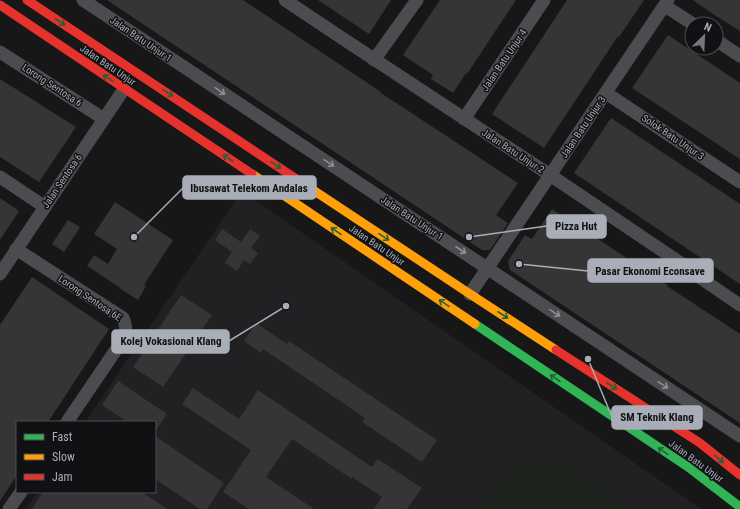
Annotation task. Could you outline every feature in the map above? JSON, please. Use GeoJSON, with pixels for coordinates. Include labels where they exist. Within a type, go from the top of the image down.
{"type":"FeatureCollection","features":[{"type":"Feature","properties":{"kind":"main road","name":"Jalan Batu Unjur"},"geometry":{"type":"LineString","coordinates":[[27,0],[469,303],[700,443],[740,475]]}},
{"type":"Feature","properties":{"kind":"main road","name":"Jalan Batu Unjur"},"geometry":{"type":"LineString","coordinates":[[0,5],[688,468],[740,507]]}},
{"type":"Feature","properties":{"kind":"main road"},"geometry":{"type":"LineString","coordinates":[[469,303],[476,325]]}},
{"type":"Feature","properties":{"kind":"street","name":"Jalan Batu Unjur 1"},"geometry":{"type":"LineString","coordinates":[[83,0],[740,436]]}},
{"type":"Feature","properties":{"kind":"street","name":"Jalan Batu Unjur 2"},"geometry":{"type":"LineString","coordinates":[[285,0],[550,175],[740,304]]}},
{"type":"Feature","properties":{"kind":"street"},"geometry":{"type":"LineString","coordinates":[[374,60],[417,0]]}},
{"type":"Feature","properties":{"kind":"street","name":"Jalan Batu Unjur 4"},"geometry":{"type":"LineString","coordinates":[[464,119],[544,0]]}},
{"type":"Feature","properties":{"kind":"street","name":"Jalan Batu Unjur 3"},"geometry":{"type":"LineString","coordinates":[[469,303],[487,268],[667,3]]}},
{"type":"Feature","properties":{"kind":"street"},"geometry":{"type":"LineString","coordinates":[[667,3],[684,17]]}},
{"type":"Feature","properties":{"kind":"street"},"geometry":{"type":"LineString","coordinates":[[724,45],[740,56]]}},
{"type":"Feature","properties":{"kind":"street","name":"Lorong Sentosa 6"},"geometry":{"type":"LineString","coordinates":[[0,52],[104,119]]}},
{"type":"Feature","properties":{"kind":"street","name":"Jalan Sentosa 6"},"geometry":{"type":"LineString","coordinates":[[0,274],[124,89]]}},
{"type":"Feature","properties":{"kind":"street","name":"Solok Batu Unjur 3"},"geometry":{"type":"LineString","coordinates":[[606,93],[740,182]]}},
{"type":"Feature","properties":{"kind":"street"},"geometry":{"type":"LineString","coordinates":[[0,177],[45,207]]}},
{"type":"Feature","properties":{"kind":"street","name":"Lorong Sentosa 6E"},"geometry":{"type":"LineString","coordinates":[[16,249],[123,318],[125,323],[126,335],[67,421]]}},
{"type":"Feature","properties":{"kind":"street"},"geometry":{"type":"LineString","coordinates":[[9,509],[19,493]]}},
{"type":"Feature","properties":{"kind":"shaded area"},"geometry":{"type":"Polygon","coordinates":[[[242,191],[701,509],[26,509],[37,493],[156,493],[156,421],[86,421],[242,191]]]}},
{"type":"Feature","properties":{"kind":"shaded area"},"geometry":{"type":"Polygon","coordinates":[[[529,462],[554,463],[580,473],[631,509],[483,509],[492,489],[509,471],[529,462]]]}},
{"type":"Feature","properties":{"kind":"building"},"geometry":{"type":"Polygon","coordinates":[[[107,0],[243,0],[518,183],[496,215],[508,223],[490,250],[482,250],[107,0]]]}},
{"type":"Feature","properties":{"kind":"building"},"geometry":{"type":"Polygon","coordinates":[[[318,0],[391,0],[369,34],[318,0]]]}},
{"type":"Feature","properties":{"kind":"building"},"geometry":{"type":"Polygon","coordinates":[[[440,0],[516,0],[468,73],[466,73],[453,93],[431,79],[433,75],[403,55],[440,0]]]}},
{"type":"Feature","properties":{"kind":"building"},"geometry":{"type":"Polygon","coordinates":[[[567,0],[644,0],[619,37],[618,36],[544,148],[492,114],[567,0]]]}},
{"type":"Feature","properties":{"kind":"building"},"geometry":{"type":"Polygon","coordinates":[[[693,0],[740,0],[740,31],[724,21],[724,16],[716,16],[693,0]]]}},
{"type":"Feature","properties":{"kind":"building"},"geometry":{"type":"Polygon","coordinates":[[[668,35],[684,46],[684,56],[700,56],[740,83],[740,159],[632,88],[668,35]]]}},
{"type":"Feature","properties":{"kind":"building"},"geometry":{"type":"Polygon","coordinates":[[[0,79],[76,127],[39,182],[0,157],[0,79]]]}},
{"type":"Feature","properties":{"kind":"building"},"geometry":{"type":"Polygon","coordinates":[[[611,118],[740,204],[740,284],[574,173],[611,118]]]}},
{"type":"Feature","properties":{"kind":"building"},"geometry":{"type":"Polygon","coordinates":[[[0,198],[19,211],[0,240],[0,198]]]}},
{"type":"Feature","properties":{"kind":"building"},"geometry":{"type":"Polygon","coordinates":[[[115,202],[173,240],[144,285],[146,286],[138,300],[87,266],[94,255],[108,264],[117,249],[94,234],[115,202]]]}},
{"type":"Feature","properties":{"kind":"building"},"geometry":{"type":"Polygon","coordinates":[[[552,209],[740,334],[740,423],[510,270],[508,261],[525,235],[532,239],[552,209]]]}},
{"type":"Feature","properties":{"kind":"building"},"geometry":{"type":"Polygon","coordinates":[[[68,220],[80,227],[64,252],[52,244],[68,220]]]}},
{"type":"Feature","properties":{"kind":"building"},"geometry":{"type":"Polygon","coordinates":[[[222,229],[241,242],[250,229],[260,236],[251,248],[258,253],[250,264],[244,260],[237,271],[225,263],[232,252],[215,240],[222,229]]]}},
{"type":"Feature","properties":{"kind":"building"},"geometry":{"type":"Polygon","coordinates":[[[32,277],[109,329],[49,421],[16,421],[16,477],[0,501],[0,325],[32,277]]]}},
{"type":"Feature","properties":{"kind":"building"},"geometry":{"type":"Polygon","coordinates":[[[181,295],[212,315],[163,387],[133,367],[181,295]]]}},
{"type":"Feature","properties":{"kind":"building"},"geometry":{"type":"Polygon","coordinates":[[[256,323],[287,344],[289,341],[437,440],[422,462],[362,422],[365,418],[263,349],[261,353],[244,341],[256,323]]]}},
{"type":"Feature","properties":{"kind":"building"},"geometry":{"type":"Polygon","coordinates":[[[118,381],[167,414],[156,430],[156,421],[126,421],[102,405],[118,381]]]}},
{"type":"Feature","properties":{"kind":"building"},"geometry":{"type":"Polygon","coordinates":[[[193,388],[239,419],[258,390],[372,467],[378,459],[422,488],[407,509],[374,509],[382,497],[292,439],[266,477],[314,509],[249,509],[223,492],[251,450],[182,404],[193,388]]]}},
{"type":"Feature","properties":{"kind":"building"},"geometry":{"type":"Polygon","coordinates":[[[156,437],[224,483],[207,509],[200,509],[156,480],[156,437]]]}},
{"type":"Feature","properties":{"kind":"building"},"geometry":{"type":"Polygon","coordinates":[[[42,493],[143,493],[167,509],[32,509],[42,493]]]}},
{"type":"Feature","properties":{"kind":"traffic: fast"},"geometry":{"type":"LineString","coordinates":[[475,324],[688,467],[740,507]]}},
{"type":"Feature","properties":{"kind":"traffic: slow"},"geometry":{"type":"LineString","coordinates":[[252,174],[475,324]]}},
{"type":"Feature","properties":{"kind":"traffic: slow"},"geometry":{"type":"LineString","coordinates":[[301,182],[556,350]]}},
{"type":"Feature","properties":{"kind":"traffic: jam"},"geometry":{"type":"LineString","coordinates":[[27,0],[301,182]]}},
{"type":"Feature","properties":{"kind":"traffic: jam"},"geometry":{"type":"LineString","coordinates":[[0,5],[252,174]]}},
{"type":"Feature","properties":{"kind":"traffic: jam"},"geometry":{"type":"LineString","coordinates":[[556,350],[700,443],[740,475]]}},
{"type":"Feature","properties":{"kind":"place","name":"Ibusawat Telekom Andalas"},"geometry":{"type":"Point","coordinates":[134,237]}},
{"type":"Feature","properties":{"kind":"place","name":"Pizza Hut"},"geometry":{"type":"Point","coordinates":[469,237]}},
{"type":"Feature","properties":{"kind":"place","name":"Pasar Ekonomi Econsave"},"geometry":{"type":"Point","coordinates":[519,264]}},
{"type":"Feature","properties":{"kind":"place","name":"Kolej Vokasional Klang"},"geometry":{"type":"Point","coordinates":[286,306]}},
{"type":"Feature","properties":{"kind":"place","name":"SM Teknik Klang"},"geometry":{"type":"Point","coordinates":[588,359]}}]}
